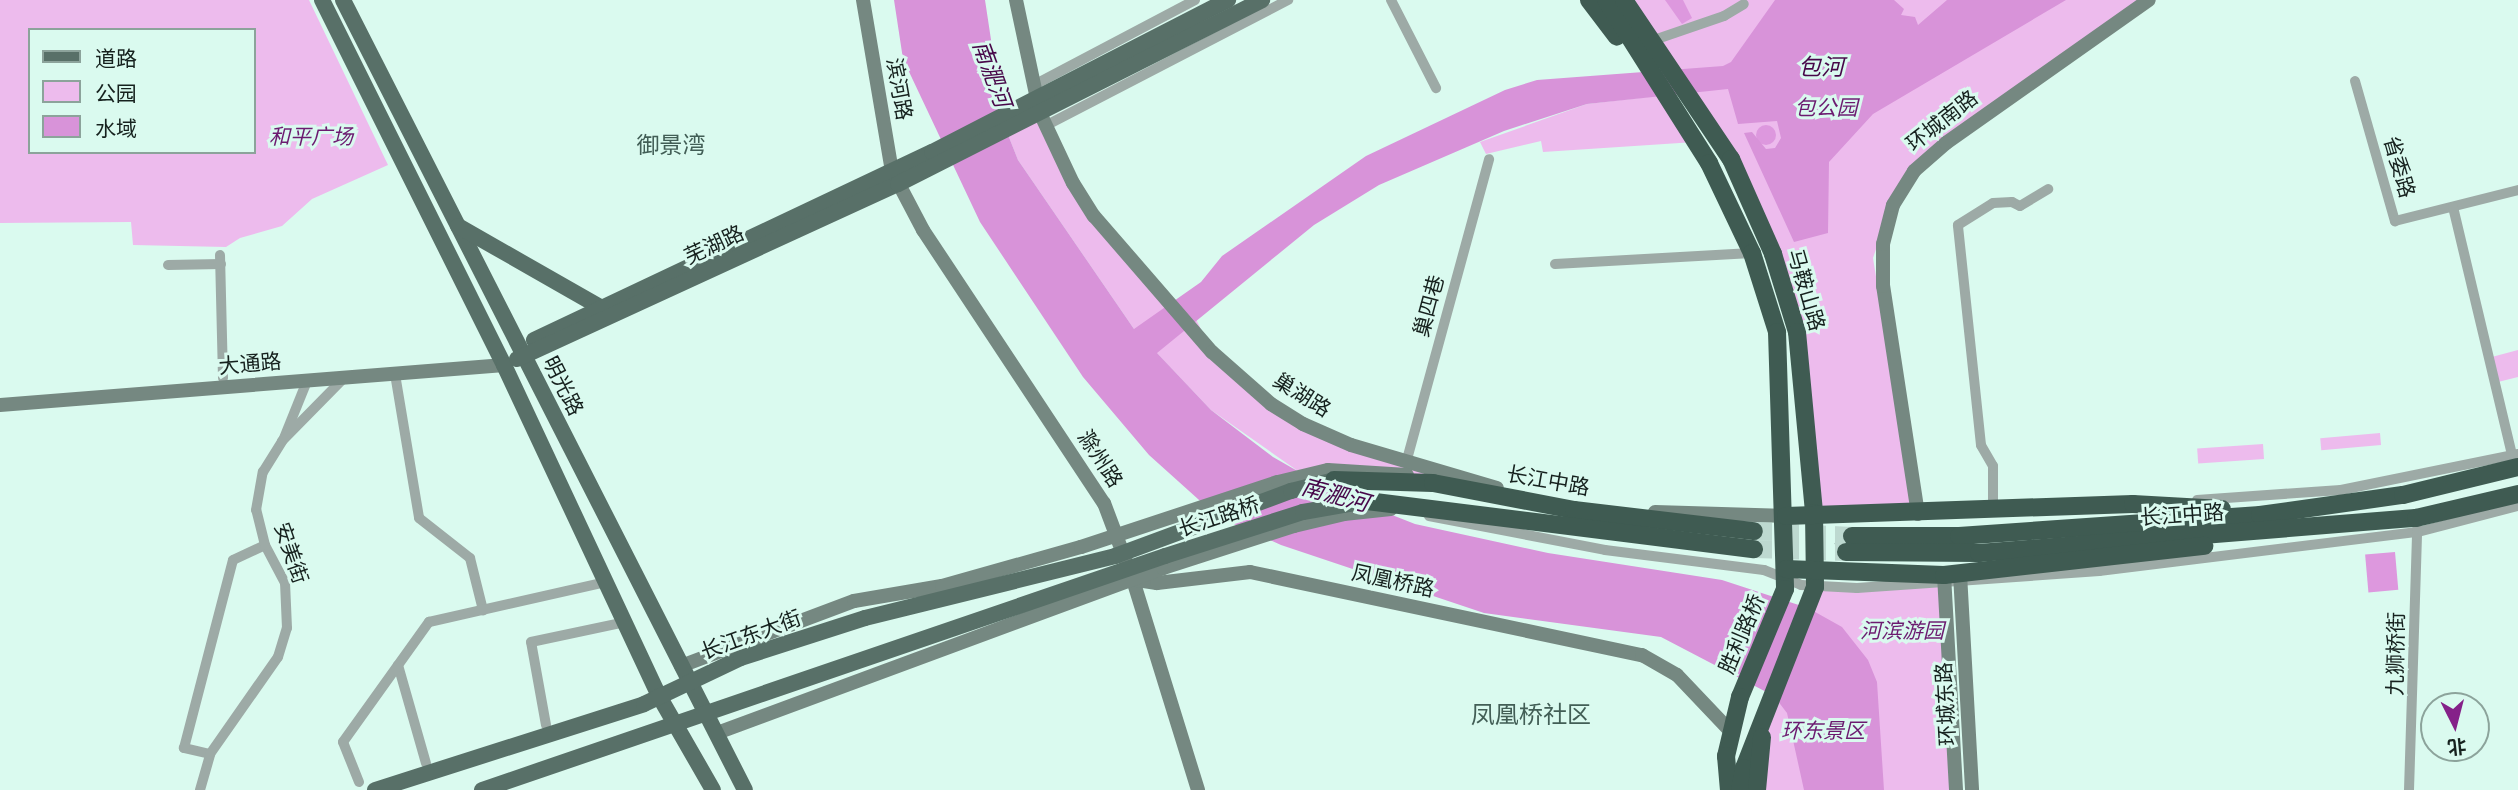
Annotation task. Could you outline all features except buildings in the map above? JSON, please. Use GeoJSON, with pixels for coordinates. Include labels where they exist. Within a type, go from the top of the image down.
{"type":"FeatureCollection","features":[{"type":"Feature","properties":{"kind":"highway"},"geometry":{"type":"LineString","coordinates":[[1589,0],[1654,62]]}},
{"type":"Feature","properties":{"kind":"highway"},"geometry":{"type":"LineString","coordinates":[[1606,0],[1630,26]]}},
{"type":"Feature","properties":{"kind":"highway"},"geometry":{"type":"LineString","coordinates":[[1624,0],[1630,26]]}},
{"type":"Feature","properties":{"kind":"highway"},"geometry":{"type":"LineString","coordinates":[[1635,0],[1654,40],[1654,62]]}},
{"type":"Feature","properties":{"kind":"highway","name":"马鞍山路"},"geometry":{"type":"LineString","coordinates":[[1630,26],[1654,62],[1691,100],[1731,159],[1773,254],[1797,332],[1814,513],[1815,578],[1808,608],[1765,713]]}},
{"type":"Feature","properties":{"kind":"highway","name":"马鞍山路"},"geometry":{"type":"LineString","coordinates":[[1654,62],[1671,105],[1709,163],[1752,253],[1777,332],[1787,516],[1786,579]]}},
{"type":"Feature","properties":{"kind":"highway","name":"长江中路"},"geometry":{"type":"LineString","coordinates":[[1849,544],[1979,553],[2261,523],[2403,495],[2516,459]]}},
{"type":"Feature","properties":{"kind":"highway","name":"长江中路"},"geometry":{"type":"LineString","coordinates":[[1331,475],[1433,483],[1754,540],[1367,501]]}},
{"type":"Feature","properties":{"kind":"highway","name":"长江中路"},"geometry":{"type":"LineString","coordinates":[[2261,523],[2417,525],[2518,494]]}},
{"type":"Feature","properties":{"kind":"highway"},"geometry":{"type":"LineString","coordinates":[[1787,516],[1814,513],[1918,514],[2133,504],[2261,523]]}},
{"type":"Feature","properties":{"kind":"highway"},"geometry":{"type":"LineString","coordinates":[[1786,579],[1953,579],[2155,554],[2261,523]]}},
{"type":"Feature","properties":{"kind":"highway","name":"胜利路桥"},"geometry":{"type":"LineString","coordinates":[[1718,790],[1740,697],[1786,579]]}},
{"type":"Feature","properties":{"kind":"highway"},"geometry":{"type":"LineString","coordinates":[[1740,790],[1765,713]]}},
{"type":"Feature","properties":{"kind":"highway"},"geometry":{"type":"LineString","coordinates":[[1757,790],[1765,713]]}},
{"type":"Feature","properties":{"kind":"highway"},"geometry":{"type":"LineString","coordinates":[[1726,756],[1729,790]]}},
{"type":"Feature","properties":{"kind":"main road","name":"明光路"},"geometry":{"type":"LineString","coordinates":[[322,0],[502,360],[659,696],[713,790]]}},
{"type":"Feature","properties":{"kind":"main road","name":"明光路"},"geometry":{"type":"LineString","coordinates":[[343,0],[745,790]]}},
{"type":"Feature","properties":{"kind":"main road"},"geometry":{"type":"LineString","coordinates":[[1039,106],[1228,0]]}},
{"type":"Feature","properties":{"kind":"main road"},"geometry":{"type":"LineString","coordinates":[[1039,106],[1262,0]]}},
{"type":"Feature","properties":{"kind":"main road","name":"芜湖路"},"geometry":{"type":"LineString","coordinates":[[502,360],[894,181],[1039,106]]}},
{"type":"Feature","properties":{"kind":"main road","name":"芜湖路"},"geometry":{"type":"LineString","coordinates":[[522,351],[601,308],[894,181]]}},
{"type":"Feature","properties":{"kind":"main road"},"geometry":{"type":"LineString","coordinates":[[458,226],[601,308]]}},
{"type":"Feature","properties":{"kind":"main road","name":"长江路桥"},"geometry":{"type":"LineString","coordinates":[[1147,534],[1331,475]]}},
{"type":"Feature","properties":{"kind":"main road","name":"长江路桥"},"geometry":{"type":"LineString","coordinates":[[1164,562],[1303,512],[1367,501]]}},
{"type":"Feature","properties":{"kind":"main road","name":"长江东大街"},"geometry":{"type":"LineString","coordinates":[[375,790],[659,696],[685,673],[865,618],[1119,554],[1147,534]]}},
{"type":"Feature","properties":{"kind":"main road"},"geometry":{"type":"LineString","coordinates":[[482,790],[1164,562]]}},
{"type":"Feature","properties":{"kind":"street","name":"滨河路"},"geometry":{"type":"LineString","coordinates":[[863,0],[894,181]]}},
{"type":"Feature","properties":{"kind":"street","name":"巢湖路"},"geometry":{"type":"LineString","coordinates":[[1016,0],[1039,106],[1094,216],[1191,329],[1284,414],[1350,445],[1537,498],[1614,509],[1787,516]]}},
{"type":"Feature","properties":{"kind":"street"},"geometry":{"type":"LineString","coordinates":[[1039,106],[1195,0]]}},
{"type":"Feature","properties":{"kind":"street"},"geometry":{"type":"LineString","coordinates":[[1039,106],[1288,0]]}},
{"type":"Feature","properties":{"kind":"street"},"geometry":{"type":"LineString","coordinates":[[1391,0],[1436,88]]}},
{"type":"Feature","properties":{"kind":"street","name":"环城南路"},"geometry":{"type":"LineString","coordinates":[[1918,514],[1882,286],[1883,244],[1893,205],[1914,171],[1955,136],[2149,0]]}},
{"type":"Feature","properties":{"kind":"street"},"geometry":{"type":"LineString","coordinates":[[1654,40],[1724,16],[1744,4]]}},
{"type":"Feature","properties":{"kind":"street","name":"省委路"},"geometry":{"type":"LineString","coordinates":[[2355,81],[2395,221],[2518,190]]}},
{"type":"Feature","properties":{"kind":"street","name":"巢四巷"},"geometry":{"type":"LineString","coordinates":[[1406,463],[1489,159]]}},
{"type":"Feature","properties":{"kind":"street","name":"滁州路"},"geometry":{"type":"LineString","coordinates":[[894,181],[916,234],[1096,507],[1112,537],[1198,790]]}},
{"type":"Feature","properties":{"kind":"street"},"geometry":{"type":"LineString","coordinates":[[1993,511],[1993,466],[1981,445],[1958,225],[1993,203],[2012,202],[2020,206],[2048,189]]}},
{"type":"Feature","properties":{"kind":"street"},"geometry":{"type":"LineString","coordinates":[[2133,504],[2341,490],[2516,459],[2452,207]]}},
{"type":"Feature","properties":{"kind":"street"},"geometry":{"type":"LineString","coordinates":[[1555,264],[1752,253]]}},
{"type":"Feature","properties":{"kind":"street"},"geometry":{"type":"LineString","coordinates":[[168,265],[221,259],[223,378]]}},
{"type":"Feature","properties":{"kind":"street","name":"大通路"},"geometry":{"type":"LineString","coordinates":[[0,405],[395,374],[502,360]]}},
{"type":"Feature","properties":{"kind":"street","name":"大通路"},"geometry":{"type":"LineString","coordinates":[[0,397],[223,378],[502,360]]}},
{"type":"Feature","properties":{"kind":"street"},"geometry":{"type":"LineString","coordinates":[[395,374],[419,518],[470,558],[483,610]]}},
{"type":"Feature","properties":{"kind":"street","name":"安美街"},"geometry":{"type":"LineString","coordinates":[[200,790],[210,754],[278,657],[287,628],[285,583],[265,545],[256,510],[263,472],[282,441],[344,378]]}},
{"type":"Feature","properties":{"kind":"street"},"geometry":{"type":"LineString","coordinates":[[282,441],[307,381]]}},
{"type":"Feature","properties":{"kind":"street"},"geometry":{"type":"LineString","coordinates":[[1406,463],[1510,498]]}},
{"type":"Feature","properties":{"kind":"street"},"geometry":{"type":"LineString","coordinates":[[1331,475],[1466,479]]}},
{"type":"Feature","properties":{"kind":"street"},"geometry":{"type":"LineString","coordinates":[[1953,579],[2099,571],[2417,525],[2518,506]]}},
{"type":"Feature","properties":{"kind":"street"},"geometry":{"type":"LineString","coordinates":[[1164,562],[1344,514],[1391,509],[1605,550],[1764,570],[1786,579]]}},
{"type":"Feature","properties":{"kind":"street","name":"九狮桥街"},"geometry":{"type":"LineString","coordinates":[[2409,790],[2417,525]]}},
{"type":"Feature","properties":{"kind":"street"},"geometry":{"type":"LineString","coordinates":[[685,673],[854,601],[942,586],[1112,537],[1147,534]]}},
{"type":"Feature","properties":{"kind":"street"},"geometry":{"type":"LineString","coordinates":[[210,754],[184,748],[233,560],[265,545]]}},
{"type":"Feature","properties":{"kind":"street","name":"凤凰桥路"},"geometry":{"type":"LineString","coordinates":[[1127,576],[1157,583],[1250,572],[1642,655],[1677,675],[1731,732]]}},
{"type":"Feature","properties":{"kind":"street","name":"滁州路"},"geometry":{"type":"LineString","coordinates":[[1127,576],[1189,790]]}},
{"type":"Feature","properties":{"kind":"street"},"geometry":{"type":"LineString","coordinates":[[718,733],[1127,576]]}},
{"type":"Feature","properties":{"kind":"street","name":"环城东路"},"geometry":{"type":"LineString","coordinates":[[1953,579],[1956,790]]}},
{"type":"Feature","properties":{"kind":"street","name":"环城东路"},"geometry":{"type":"LineString","coordinates":[[1953,579],[1972,790]]}},
{"type":"Feature","properties":{"kind":"street"},"geometry":{"type":"LineString","coordinates":[[359,782],[343,742],[429,622],[607,582]]}},
{"type":"Feature","properties":{"kind":"street"},"geometry":{"type":"LineString","coordinates":[[546,724],[531,642],[625,622]]}},
{"type":"Feature","properties":{"kind":"street"},"geometry":{"type":"LineString","coordinates":[[398,665],[426,763]]}},
{"type":"Feature","properties":{"kind":"green space","name":"和平广场"},"geometry":{"type":"Polygon","coordinates":[[[0,0],[309,0],[388,165],[312,199],[282,226],[240,238],[226,247],[133,245],[131,222],[0,223],[0,0]]]}},
{"type":"Feature","properties":{"kind":"green space","name":"包公园"},"geometry":{"type":"Polygon","coordinates":[[[1635,0],[2156,0],[1991,107],[1897,187],[1873,258],[1914,514],[1814,513],[1797,332],[1731,159],[1662,57],[1635,0]]]}},
{"type":"Feature","properties":{"kind":"green space"},"geometry":{"type":"Polygon","coordinates":[[[1665,95],[1695,142],[1543,152],[1541,141],[1486,154],[1480,142],[1587,104],[1665,95]]]}},
{"type":"Feature","properties":{"kind":"green space"},"geometry":{"type":"Polygon","coordinates":[[[1040,113],[1073,183],[1152,283],[1196,319],[1212,352],[1271,404],[1450,480],[1305,476],[1211,410],[1134,329],[1018,160],[1006,130],[1040,113]]]}},
{"type":"Feature","properties":{"kind":"green space"},"geometry":{"type":"Polygon","coordinates":[[[2518,350],[2518,377],[2494,383],[2488,358],[2518,350]]]}},
{"type":"Feature","properties":{"kind":"green space"},"geometry":{"type":"Polygon","coordinates":[[[2380,433],[2381,445],[2321,450],[2320,438],[2380,433]]]}},
{"type":"Feature","properties":{"kind":"green space"},"geometry":{"type":"Polygon","coordinates":[[[2263,444],[2264,459],[2198,464],[2197,449],[2263,444]]]}},
{"type":"Feature","properties":{"kind":"green space"},"geometry":{"type":"Polygon","coordinates":[[[1946,583],[1956,790],[1757,790],[1765,713],[1815,587],[1946,583]]]}},
{"type":"Feature","properties":{"kind":"shaded area"},"geometry":{"type":"Polygon","coordinates":[[[1665,0],[1683,0],[1692,18],[1682,24],[1665,0]]]}},
{"type":"Feature","properties":{"kind":"shaded area"},"geometry":{"type":"Polygon","coordinates":[[[1766,125],[1773,128],[1776,135],[1773,142],[1766,145],[1759,142],[1756,135],[1759,128],[1766,125]]]}},
{"type":"Feature","properties":{"kind":"shaded area"},"geometry":{"type":"Polygon","coordinates":[[[2395,552],[2398,590],[2368,592],[2365,555],[2395,552]]]}},
{"type":"Feature","properties":{"kind":"water"},"geometry":{"type":"Polygon","coordinates":[[[894,0],[985,0],[995,66],[989,87],[1018,160],[1134,329],[1201,282],[1222,256],[1366,156],[1505,90],[1537,80],[1723,66],[1731,62],[1775,0],[1894,0],[1904,9],[1901,15],[1915,17],[1918,25],[1947,0],[2066,0],[1873,114],[1829,162],[1828,233],[1794,242],[1744,133],[1752,132],[1766,149],[1775,148],[1781,138],[1777,121],[1738,124],[1728,89],[1587,104],[1504,131],[1379,185],[1314,225],[1157,353],[1211,410],[1273,457],[1336,493],[1415,524],[1548,553],[1722,580],[1808,608],[1842,627],[1868,660],[1877,682],[1884,790],[1804,790],[1787,713],[1774,696],[1661,637],[1484,613],[1281,545],[1218,517],[1149,455],[1083,377],[980,222],[903,59],[894,0]]]}},
{"type":"Feature","properties":{"kind":"tunnel"},"geometry":{"type":"LineString","coordinates":[[1754,531],[1852,536]]}},
{"type":"Feature","properties":{"kind":"tunnel"},"geometry":{"type":"LineString","coordinates":[[1754,549],[1846,552]]}},
{"type":"Feature","properties":{"kind":"district","name":"御景湾"},"geometry":{"type":"Point","coordinates":[671,146]}},
{"type":"Feature","properties":{"kind":"district","name":"凤凰桥社区"},"geometry":{"type":"Point","coordinates":[1531,716]}},
{"type":"Feature","properties":{"kind":"water label","name":"包河"},"geometry":{"type":"Point","coordinates":[1821,68]}},
{"type":"Feature","properties":{"kind":"water label","name":"南淝河"},"geometry":{"type":"Point","coordinates":[991,74]}},
{"type":"Feature","properties":{"kind":"water label","name":"南淝河"},"geometry":{"type":"Point","coordinates":[1335,496]}},
{"type":"Feature","properties":{"kind":"park label","name":"河滨游园"},"geometry":{"type":"Point","coordinates":[1902,631]}},
{"type":"Feature","properties":{"kind":"park label","name":"环东景区"},"geometry":{"type":"Point","coordinates":[1823,731]}}]}
